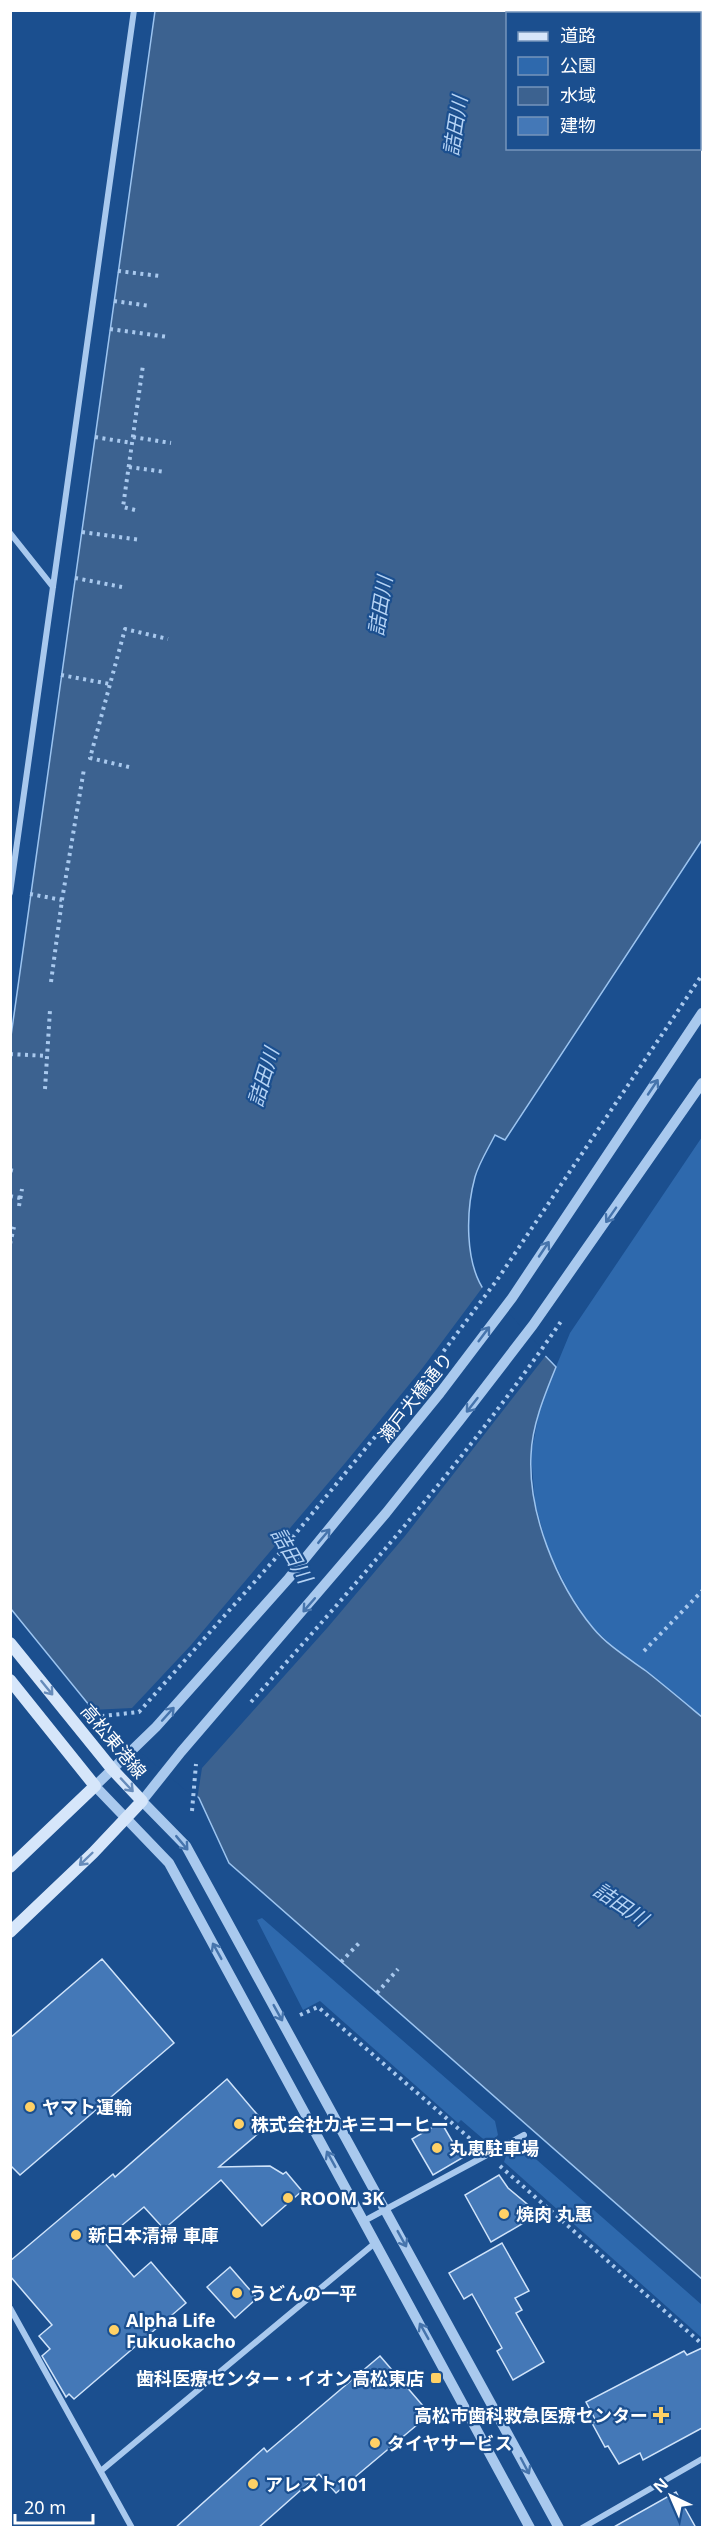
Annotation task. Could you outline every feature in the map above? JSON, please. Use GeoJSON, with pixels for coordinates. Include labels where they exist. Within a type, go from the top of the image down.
{"type":"FeatureCollection","features":[{"type":"Feature","properties":{"kind":"main road","name":"高松東港線"},"geometry":{"type":"LineString","coordinates":[[10,1643],[112,1769],[142,1801],[93,1853],[10,1932]]}},
{"type":"Feature","properties":{"kind":"main road"},"geometry":{"type":"LineString","coordinates":[[10,1680],[95,1786],[10,1867]]}},
{"type":"Feature","properties":{"kind":"street"},"geometry":{"type":"LineString","coordinates":[[10,893],[134,10]]}},
{"type":"Feature","properties":{"kind":"street"},"geometry":{"type":"LineString","coordinates":[[10,533],[53,587]]}},
{"type":"Feature","properties":{"kind":"street","name":"瀬戸大橋通り"},"geometry":{"type":"LineString","coordinates":[[95,1786],[156,1727],[289,1578],[440,1393],[512,1298],[702,1013]]}},
{"type":"Feature","properties":{"kind":"street"},"geometry":{"type":"LineString","coordinates":[[559,2528],[186,1846],[142,1801],[386,1513],[533,1325],[702,1083]]}},
{"type":"Feature","properties":{"kind":"street"},"geometry":{"type":"LineString","coordinates":[[95,1786],[169,1863],[530,2528]]}},
{"type":"Feature","properties":{"kind":"street"},"geometry":{"type":"LineString","coordinates":[[364,2221],[524,2135]]}},
{"type":"Feature","properties":{"kind":"street"},"geometry":{"type":"LineString","coordinates":[[102,2470],[375,2243]]}},
{"type":"Feature","properties":{"kind":"street"},"geometry":{"type":"LineString","coordinates":[[10,2308],[102,2470],[132,2528]]}},
{"type":"Feature","properties":{"kind":"street"},"geometry":{"type":"LineString","coordinates":[[582,2528],[702,2459]]}},
{"type":"Feature","properties":{"kind":"path"},"geometry":{"type":"LineString","coordinates":[[118,271],[160,276]]}},
{"type":"Feature","properties":{"kind":"path"},"geometry":{"type":"LineString","coordinates":[[114,301],[150,306]]}},
{"type":"Feature","properties":{"kind":"path"},"geometry":{"type":"LineString","coordinates":[[110,330],[168,337]]}},
{"type":"Feature","properties":{"kind":"path"},"geometry":{"type":"LineString","coordinates":[[135,510],[123,507],[143,365]]}},
{"type":"Feature","properties":{"kind":"path"},"geometry":{"type":"LineString","coordinates":[[95,437],[132,443]]}},
{"type":"Feature","properties":{"kind":"path"},"geometry":{"type":"LineString","coordinates":[[133,437],[171,443]]}},
{"type":"Feature","properties":{"kind":"path"},"geometry":{"type":"LineString","coordinates":[[129,466],[165,472]]}},
{"type":"Feature","properties":{"kind":"path"},"geometry":{"type":"LineString","coordinates":[[82,532],[141,540]]}},
{"type":"Feature","properties":{"kind":"path"},"geometry":{"type":"LineString","coordinates":[[75,578],[122,587]]}},
{"type":"Feature","properties":{"kind":"path"},"geometry":{"type":"LineString","coordinates":[[129,767],[90,758],[125,629],[168,639]]}},
{"type":"Feature","properties":{"kind":"path"},"geometry":{"type":"LineString","coordinates":[[61,675],[110,684]]}},
{"type":"Feature","properties":{"kind":"path"},"geometry":{"type":"LineString","coordinates":[[51,982],[84,769]]}},
{"type":"Feature","properties":{"kind":"path"},"geometry":{"type":"LineString","coordinates":[[30,894],[62,900]]}},
{"type":"Feature","properties":{"kind":"path"},"geometry":{"type":"LineString","coordinates":[[90,1718],[139,1712],[274,1560],[351,1469],[497,1280],[702,975]]}},
{"type":"Feature","properties":{"kind":"path"},"geometry":{"type":"LineString","coordinates":[[45,1089],[50,1010]]}},
{"type":"Feature","properties":{"kind":"path"},"geometry":{"type":"LineString","coordinates":[[10,1054],[47,1056]]}},
{"type":"Feature","properties":{"kind":"path"},"geometry":{"type":"LineString","coordinates":[[19,1206],[22,1189]]}},
{"type":"Feature","properties":{"kind":"path"},"geometry":{"type":"LineString","coordinates":[[10,1196],[20,1198]]}},
{"type":"Feature","properties":{"kind":"path"},"geometry":{"type":"LineString","coordinates":[[10,1244],[14,1227]]}},
{"type":"Feature","properties":{"kind":"path"},"geometry":{"type":"LineString","coordinates":[[250,1703],[400,1531],[547,1342]]}},
{"type":"Feature","properties":{"kind":"path"},"geometry":{"type":"LineString","coordinates":[[644,1651],[702,1591]]}},
{"type":"Feature","properties":{"kind":"path"},"geometry":{"type":"LineString","coordinates":[[192,1811],[195,1765],[203,1756]]}},
{"type":"Feature","properties":{"kind":"path"},"geometry":{"type":"LineString","coordinates":[[341,1962],[361,1941]]}},
{"type":"Feature","properties":{"kind":"path"},"geometry":{"type":"LineString","coordinates":[[377,1993],[398,1970]]}},
{"type":"Feature","properties":{"kind":"path"},"geometry":{"type":"LineString","coordinates":[[300,2015],[318,2007],[702,2344]]}},
{"type":"Feature","properties":{"kind":"green space"},"geometry":{"type":"Polygon","coordinates":[[[702,1137],[702,1717],[593,1628],[570,1594],[548,1550],[535,1503],[531,1454],[541,1403],[570,1333],[702,1137]]]}},
{"type":"Feature","properties":{"kind":"green space"},"geometry":{"type":"Polygon","coordinates":[[[262,1918],[495,2121],[498,2135],[489,2144],[461,2120],[458,2123],[320,2001],[303,2010],[257,1920],[262,1918]]]}},
{"type":"Feature","properties":{"kind":"green space"},"geometry":{"type":"Polygon","coordinates":[[[522,2152],[529,2153],[702,2305],[702,2338],[504,2162],[506,2156],[522,2152]]]}},
{"type":"Feature","properties":{"kind":"water","name":"詰田川"},"geometry":{"type":"Polygon","coordinates":[[[155,11],[702,11],[702,840],[505,1140],[495,1135],[475,1177],[470,1205],[469,1236],[474,1267],[486,1293],[556,1367],[536,1421],[531,1455],[531,1477],[540,1523],[556,1569],[567,1590],[593,1628],[611,1646],[646,1671],[702,1717],[702,2279],[229,1863],[199,1798],[89,1705],[11,1609],[11,1036],[155,11]]]}},
{"type":"Feature","properties":{"kind":"pier"},"geometry":{"type":"Polygon","coordinates":[[[485,1284],[487,1290],[547,1354],[405,1536],[328,1627],[202,1768],[197,1800],[91,1710],[132,1708],[191,1645],[421,1370],[485,1284]]]}},
{"type":"Feature","properties":{"kind":"building"},"geometry":{"type":"Polygon","coordinates":[[[102,1959],[174,2043],[20,2175],[10,2165],[10,2038],[102,1959]]]}},
{"type":"Feature","properties":{"kind":"building"},"geometry":{"type":"Polygon","coordinates":[[[227,2079],[267,2126],[219,2167],[270,2166],[283,2174],[286,2172],[302,2191],[262,2226],[221,2180],[164,2229],[144,2207],[103,2241],[134,2277],[151,2262],[186,2303],[74,2399],[69,2394],[66,2397],[42,2356],[50,2349],[39,2336],[52,2325],[10,2276],[10,2261],[113,2174],[115,2177],[227,2079]]]}},
{"type":"Feature","properties":{"kind":"building","name":"丸恵駐車場"},"geometry":{"type":"Polygon","coordinates":[[[441,2122],[462,2158],[433,2175],[412,2139],[441,2122]]]}},
{"type":"Feature","properties":{"kind":"building"},"geometry":{"type":"Polygon","coordinates":[[[499,2175],[508,2188],[539,2214],[491,2242],[465,2195],[499,2175]]]}},
{"type":"Feature","properties":{"kind":"building"},"geometry":{"type":"Polygon","coordinates":[[[502,2243],[529,2291],[515,2298],[522,2310],[516,2313],[544,2362],[513,2380],[497,2351],[502,2348],[472,2294],[464,2299],[449,2273],[502,2243]]]}},
{"type":"Feature","properties":{"kind":"building"},"geometry":{"type":"Polygon","coordinates":[[[230,2267],[257,2298],[235,2318],[207,2287],[230,2267]]]}},
{"type":"Feature","properties":{"kind":"building"},"geometry":{"type":"Polygon","coordinates":[[[702,2348],[702,2428],[643,2460],[640,2453],[619,2464],[608,2446],[605,2447],[592,2423],[596,2421],[586,2402],[684,2351],[687,2355],[702,2348]]]}},
{"type":"Feature","properties":{"kind":"building"},"geometry":{"type":"Polygon","coordinates":[[[380,2356],[430,2414],[336,2493],[319,2474],[258,2528],[175,2528],[264,2448],[267,2452],[380,2356]]]}},
{"type":"Feature","properties":{"kind":"building"},"geometry":{"type":"Polygon","coordinates":[[[676,2492],[696,2528],[612,2528],[676,2492]]]}},
{"type":"Feature","properties":{"kind":"place","name":"ヤマト運輸"},"geometry":{"type":"Point","coordinates":[30,2107]}},
{"type":"Feature","properties":{"kind":"place","name":"株式会社カキ三コーヒー"},"geometry":{"type":"Point","coordinates":[239,2124]}},
{"type":"Feature","properties":{"kind":"place","name":"丸恵駐車場"},"geometry":{"type":"Point","coordinates":[437,2148]}},
{"type":"Feature","properties":{"kind":"place","name":"ROOM 3K"},"geometry":{"type":"Point","coordinates":[288,2198]}},
{"type":"Feature","properties":{"kind":"place","name":"焼肉 丸惠"},"geometry":{"type":"Point","coordinates":[504,2214]}},
{"type":"Feature","properties":{"kind":"place","name":"新日本清掃 車庫"},"geometry":{"type":"Point","coordinates":[76,2235]}},
{"type":"Feature","properties":{"kind":"place","name":"うどんの一平"},"geometry":{"type":"Point","coordinates":[237,2293]}},
{"type":"Feature","properties":{"kind":"place","name":"Alpha Life Fukuokacho"},"geometry":{"type":"Point","coordinates":[114,2330]}},
{"type":"Feature","properties":{"kind":"place","name":"歯科医療センター・イオン高松東店"},"geometry":{"type":"Point","coordinates":[436,2378]}},
{"type":"Feature","properties":{"kind":"place","name":"高松市歯科救急医療センター"},"geometry":{"type":"Point","coordinates":[661,2415]}},
{"type":"Feature","properties":{"kind":"place","name":"タイヤサービス"},"geometry":{"type":"Point","coordinates":[375,2443]}},
{"type":"Feature","properties":{"kind":"place","name":"アレスト101"},"geometry":{"type":"Point","coordinates":[253,2484]}}]}
